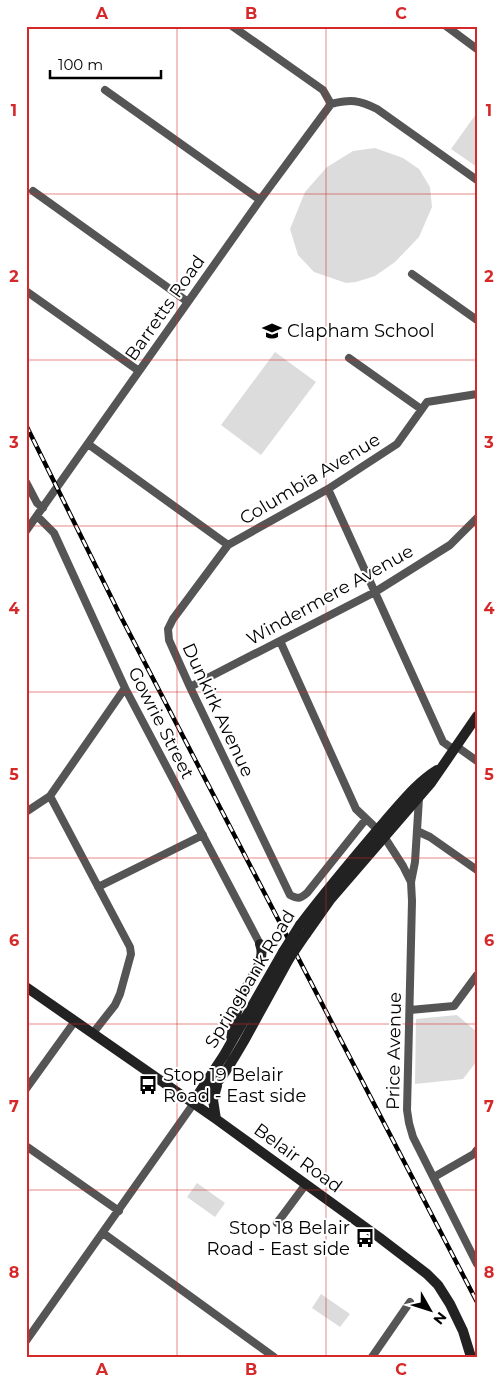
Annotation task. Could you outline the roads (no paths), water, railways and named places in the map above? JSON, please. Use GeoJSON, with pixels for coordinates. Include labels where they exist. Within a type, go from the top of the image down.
{"type":"FeatureCollection","features":[{"type":"Feature","properties":{"kind":"main road","name":"Springbank Road"},"geometry":{"type":"LineString","coordinates":[[382,834],[419,798],[477,716]]}},
{"type":"Feature","properties":{"kind":"main road","name":"Springbank Road"},"geometry":{"type":"LineString","coordinates":[[194,1103],[205,1096],[222,1076],[254,1022],[286,956],[303,929],[330,900],[424,778],[440,768]]}},
{"type":"Feature","properties":{"kind":"main road"},"geometry":{"type":"LineString","coordinates":[[231,1043],[238,1007],[262,956],[260,944]]}},
{"type":"Feature","properties":{"kind":"main road","name":"Springbank Road"},"geometry":{"type":"LineString","coordinates":[[194,1103],[272,971],[286,956]]}},
{"type":"Feature","properties":{"kind":"main road"},"geometry":{"type":"LineString","coordinates":[[254,973],[272,971]]}},
{"type":"Feature","properties":{"kind":"main road","name":"Belair Road"},"geometry":{"type":"LineString","coordinates":[[26,987],[194,1103],[415,1265],[438,1285],[450,1304],[463,1330],[471,1357]]}},
{"type":"Feature","properties":{"kind":"main road","name":"Belair Road"},"geometry":{"type":"LineString","coordinates":[[26,992],[44,1000]]}},
{"type":"Feature","properties":{"kind":"main road"},"geometry":{"type":"LineString","coordinates":[[216,1119],[213,1100],[222,1076]]}},
{"type":"Feature","properties":{"kind":"street"},"geometry":{"type":"LineString","coordinates":[[232,26],[323,90],[331,104],[343,101],[361,101],[377,109],[477,180]]}},
{"type":"Feature","properties":{"kind":"street"},"geometry":{"type":"LineString","coordinates":[[446,26],[477,49]]}},
{"type":"Feature","properties":{"kind":"street"},"geometry":{"type":"LineString","coordinates":[[105,90],[260,200]]}},
{"type":"Feature","properties":{"kind":"street","name":"Barretts Road"},"geometry":{"type":"LineString","coordinates":[[26,532],[260,200],[331,104]]}},
{"type":"Feature","properties":{"kind":"street"},"geometry":{"type":"LineString","coordinates":[[33,191],[188,302]]}},
{"type":"Feature","properties":{"kind":"street"},"geometry":{"type":"LineString","coordinates":[[412,274],[474,318],[477,309]]}},
{"type":"Feature","properties":{"kind":"street"},"geometry":{"type":"LineString","coordinates":[[26,291],[139,371]]}},
{"type":"Feature","properties":{"kind":"street"},"geometry":{"type":"LineString","coordinates":[[349,358],[422,409],[427,402],[477,394]]}},
{"type":"Feature","properties":{"kind":"street","name":"Columbia Avenue"},"geometry":{"type":"LineString","coordinates":[[228,546],[328,489],[397,444],[422,409]]}},
{"type":"Feature","properties":{"kind":"street"},"geometry":{"type":"LineString","coordinates":[[88,444],[228,546]]}},
{"type":"Feature","properties":{"kind":"street"},"geometry":{"type":"LineString","coordinates":[[26,482],[37,503],[43,508]]}},
{"type":"Feature","properties":{"kind":"street"},"geometry":{"type":"LineString","coordinates":[[328,489],[443,742],[477,761]]}},
{"type":"Feature","properties":{"kind":"street","name":"Gowrie Street"},"geometry":{"type":"LineString","coordinates":[[37,516],[54,533],[125,688],[260,944]]}},
{"type":"Feature","properties":{"kind":"street","name":"Windermere Avenue"},"geometry":{"type":"LineString","coordinates":[[190,687],[375,592],[450,545],[477,518]]}},
{"type":"Feature","properties":{"kind":"street","name":"Dunkirk Avenue"},"geometry":{"type":"LineString","coordinates":[[228,546],[173,619],[168,629],[169,640],[290,895]]}},
{"type":"Feature","properties":{"kind":"street","name":"Price Avenue"},"geometry":{"type":"LineString","coordinates":[[280,641],[356,809],[382,834],[411,882]]}},
{"type":"Feature","properties":{"kind":"street"},"geometry":{"type":"LineString","coordinates":[[26,812],[50,796],[125,688]]}},
{"type":"Feature","properties":{"kind":"street"},"geometry":{"type":"LineString","coordinates":[[50,796],[130,947],[131,954],[120,994],[115,1005],[93,1033]]}},
{"type":"Feature","properties":{"kind":"street","name":"Price Avenue"},"geometry":{"type":"LineString","coordinates":[[419,798],[416,862],[411,882],[408,1123],[413,1137],[477,1264]]}},
{"type":"Feature","properties":{"kind":"street","name":"Springbank Road"},"geometry":{"type":"LineString","coordinates":[[290,895],[297,899],[307,893],[366,819]]}},
{"type":"Feature","properties":{"kind":"street"},"geometry":{"type":"LineString","coordinates":[[416,831],[430,837],[477,870]]}},
{"type":"Feature","properties":{"kind":"street"},"geometry":{"type":"LineString","coordinates":[[98,887],[202,835]]}},
{"type":"Feature","properties":{"kind":"street"},"geometry":{"type":"LineString","coordinates":[[410,1010],[454,1006],[477,975]]}},
{"type":"Feature","properties":{"kind":"street"},"geometry":{"type":"LineString","coordinates":[[26,1090],[75,1021]]}},
{"type":"Feature","properties":{"kind":"street"},"geometry":{"type":"LineString","coordinates":[[26,1341],[194,1103]]}},
{"type":"Feature","properties":{"kind":"street"},"geometry":{"type":"LineString","coordinates":[[26,1146],[119,1211]]}},
{"type":"Feature","properties":{"kind":"street"},"geometry":{"type":"LineString","coordinates":[[434,1177],[474,1154],[477,1150]]}},
{"type":"Feature","properties":{"kind":"street"},"geometry":{"type":"LineString","coordinates":[[277,1223],[306,1184]]}},
{"type":"Feature","properties":{"kind":"street"},"geometry":{"type":"LineString","coordinates":[[103,1233],[274,1357]]}},
{"type":"Feature","properties":{"kind":"street"},"geometry":{"type":"LineString","coordinates":[[372,1357],[410,1302]]}},
{"type":"Feature","properties":{"kind":"railway"},"geometry":{"type":"LineString","coordinates":[[26,425],[121,617],[477,1302]]}},
{"type":"Feature","properties":{"kind":"place","name":"Clapham School"},"geometry":{"type":"Point","coordinates":[272,331]}},
{"type":"Feature","properties":{"kind":"place","name":"Stop 19 Belair Road - East side"},"geometry":{"type":"Point","coordinates":[148,1085]}},
{"type":"Feature","properties":{"kind":"place","name":"Stop 18 Belair Road - East side"},"geometry":{"type":"Point","coordinates":[365,1238]}}]}
